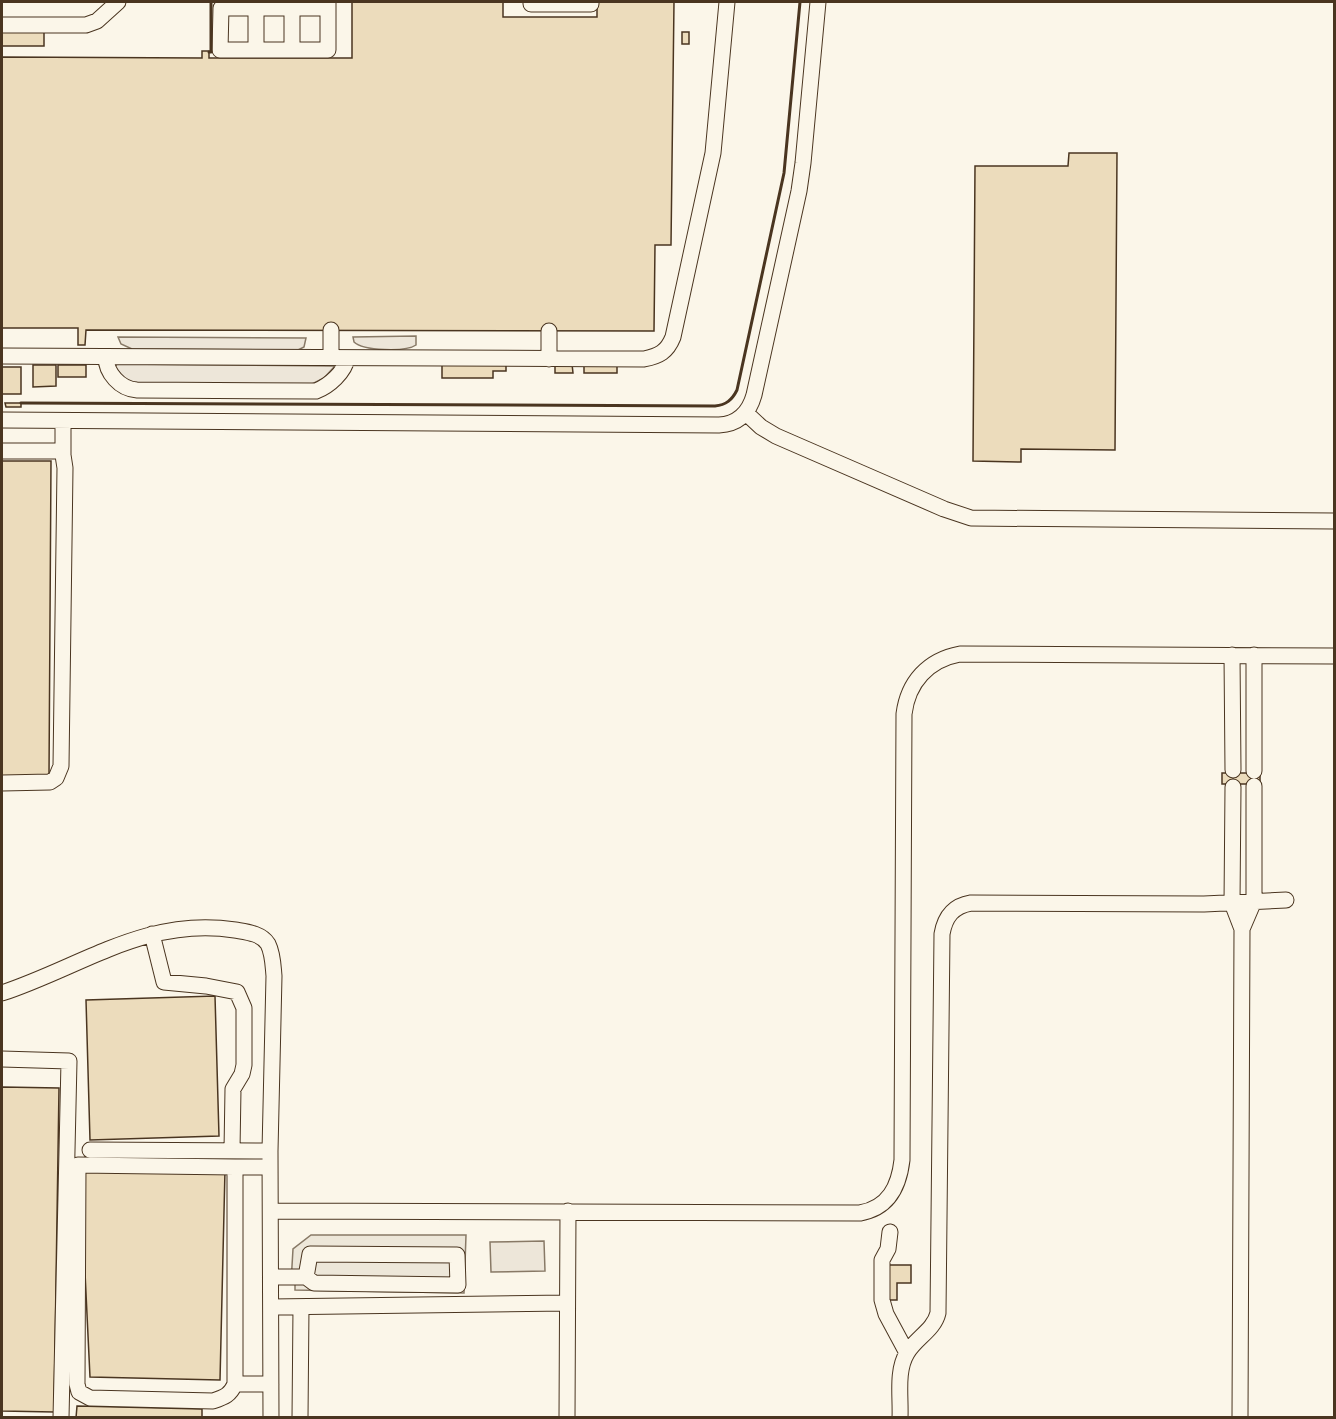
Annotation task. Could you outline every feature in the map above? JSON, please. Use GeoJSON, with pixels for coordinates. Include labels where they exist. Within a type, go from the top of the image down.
{"type":"FeatureCollection","features":[{"type":"Feature","properties":{"kind":"street"},"geometry":{"type":"LineString","coordinates":[[2,25],[86,25],[97,21],[118,2]]}},
{"type":"Feature","properties":{"kind":"street"},"geometry":{"type":"LineString","coordinates":[[531,2],[531,4],[591,4],[591,2]]}},
{"type":"Feature","properties":{"kind":"street"},"geometry":{"type":"LineString","coordinates":[[2,356],[644,359],[659,356],[671,342],[713,153],[727,2]]}},
{"type":"Feature","properties":{"kind":"street"},"geometry":{"type":"LineString","coordinates":[[2,420],[719,425],[735,422],[746,413],[756,391],[801,183],[818,2]]}},
{"type":"Feature","properties":{"kind":"street"},"geometry":{"type":"LineString","coordinates":[[328,5],[328,50],[220,50],[220,8],[292,8],[328,5]]}},
{"type":"Feature","properties":{"kind":"street"},"geometry":{"type":"LineString","coordinates":[[256,8],[256,50]]}},
{"type":"Feature","properties":{"kind":"street"},"geometry":{"type":"LineString","coordinates":[[292,8],[292,50]]}},
{"type":"Feature","properties":{"kind":"street"},"geometry":{"type":"LineString","coordinates":[[106,357],[109,371],[129,389],[316,390],[333,379],[345,366],[339,358],[331,330]]}},
{"type":"Feature","properties":{"kind":"street"},"geometry":{"type":"LineString","coordinates":[[549,331],[549,359]]}},
{"type":"Feature","properties":{"kind":"street"},"geometry":{"type":"LineString","coordinates":[[746,413],[761,427],[776,436],[944,509],[971,518],[1335,521]]}},
{"type":"Feature","properties":{"kind":"street"},"geometry":{"type":"LineString","coordinates":[[2,783],[50,782],[57,778],[61,766],[65,468],[63,421]]}},
{"type":"Feature","properties":{"kind":"street"},"geometry":{"type":"LineString","coordinates":[[2,451],[63,452]]}},
{"type":"Feature","properties":{"kind":"street"},"geometry":{"type":"LineString","coordinates":[[271,1211],[860,1213],[872,1211],[881,1206],[896,1186],[902,1160],[904,714],[912,686],[925,670],[941,659],[960,654],[1335,656]]}},
{"type":"Feature","properties":{"kind":"street"},"geometry":{"type":"LineString","coordinates":[[1232,655],[1233,770]]}},
{"type":"Feature","properties":{"kind":"street"},"geometry":{"type":"LineString","coordinates":[[1242,929],[1254,901],[1254,655]]}},
{"type":"Feature","properties":{"kind":"street"},"geometry":{"type":"LineString","coordinates":[[1233,787],[1232,903],[1242,929],[1240,1418]]}},
{"type":"Feature","properties":{"kind":"street"},"geometry":{"type":"LineString","coordinates":[[900,1418],[901,1372],[907,1353],[934,1323],[938,1313],[942,934],[949,914],[959,906],[971,903],[1232,903],[1286,900]]}},
{"type":"Feature","properties":{"kind":"street"},"geometry":{"type":"LineString","coordinates":[[2,993],[43,978],[121,943],[152,934],[187,928],[220,929],[255,934],[268,944],[274,976],[270,1151],[271,1418]]}},
{"type":"Feature","properties":{"kind":"street"},"geometry":{"type":"LineString","coordinates":[[152,934],[164,982],[207,986],[237,993],[244,1008],[244,1065],[242,1074],[233,1089],[232,1150]]}},
{"type":"Feature","properties":{"kind":"street"},"geometry":{"type":"LineString","coordinates":[[2,1059],[69,1060],[61,1418]]}},
{"type":"Feature","properties":{"kind":"street"},"geometry":{"type":"LineString","coordinates":[[90,1150],[270,1151]]}},
{"type":"Feature","properties":{"kind":"street"},"geometry":{"type":"LineString","coordinates":[[234,1167],[235,1384],[231,1393],[225,1398],[213,1401],[84,1396],[79,1392],[77,1384],[78,1165],[270,1167]]}},
{"type":"Feature","properties":{"kind":"street"},"geometry":{"type":"LineString","coordinates":[[567,1418],[568,1211]]}},
{"type":"Feature","properties":{"kind":"street"},"geometry":{"type":"LineString","coordinates":[[890,1232],[888,1249],[882,1260],[882,1300],[886,1314],[907,1353]]}},
{"type":"Feature","properties":{"kind":"street"},"geometry":{"type":"LineString","coordinates":[[271,1277],[306,1277],[314,1283],[458,1285],[458,1255],[310,1254],[306,1277]]}},
{"type":"Feature","properties":{"kind":"street"},"geometry":{"type":"LineString","coordinates":[[271,1307],[566,1303]]}},
{"type":"Feature","properties":{"kind":"street"},"geometry":{"type":"LineString","coordinates":[[300,1418],[301,1307]]}},
{"type":"Feature","properties":{"kind":"street"},"geometry":{"type":"LineString","coordinates":[[235,1384],[271,1384]]}},
{"type":"Feature","properties":{"kind":"shaded area"},"geometry":{"type":"Polygon","coordinates":[[[416,336],[416,345],[394,350],[359,345],[354,342],[353,337],[416,336]]]}},
{"type":"Feature","properties":{"kind":"shaded area"},"geometry":{"type":"Polygon","coordinates":[[[118,337],[306,338],[304,347],[298,350],[132,349],[121,344],[118,337]]]}},
{"type":"Feature","properties":{"kind":"shaded area"},"geometry":{"type":"Polygon","coordinates":[[[117,364],[334,367],[324,378],[312,384],[135,383],[126,380],[115,367],[117,364]]]}},
{"type":"Feature","properties":{"kind":"shaded area"},"geometry":{"type":"Polygon","coordinates":[[[311,1235],[466,1235],[464,1293],[295,1290],[295,1284],[291,1283],[293,1249],[311,1235]]]}},
{"type":"Feature","properties":{"kind":"shaded area"},"geometry":{"type":"Polygon","coordinates":[[[544,1241],[545,1271],[491,1272],[490,1242],[544,1241]]]}},
{"type":"Feature","properties":{"kind":"building"},"geometry":{"type":"Polygon","coordinates":[[[352,2],[503,2],[503,17],[597,17],[597,2],[674,2],[671,245],[655,245],[654,331],[86,330],[85,345],[78,345],[78,328],[2,328],[2,57],[202,58],[202,51],[209,51],[209,58],[352,58],[352,2]]]}},
{"type":"Feature","properties":{"kind":"building"},"geometry":{"type":"Polygon","coordinates":[[[2,28],[44,28],[44,46],[2,46],[2,28]]]}},
{"type":"Feature","properties":{"kind":"building"},"geometry":{"type":"Polygon","coordinates":[[[682,32],[689,32],[689,44],[682,44],[682,32]]]}},
{"type":"Feature","properties":{"kind":"building"},"geometry":{"type":"Polygon","coordinates":[[[1069,153],[1117,153],[1115,450],[1021,449],[1021,462],[973,461],[975,166],[1068,166],[1069,153]]]}},
{"type":"Feature","properties":{"kind":"building"},"geometry":{"type":"Polygon","coordinates":[[[555,364],[572,364],[573,373],[555,373],[555,364]]]}},
{"type":"Feature","properties":{"kind":"building"},"geometry":{"type":"Polygon","coordinates":[[[584,364],[617,364],[617,373],[584,373],[584,364]]]}},
{"type":"Feature","properties":{"kind":"building"},"geometry":{"type":"Polygon","coordinates":[[[33,365],[56,365],[56,386],[33,387],[33,365]]]}},
{"type":"Feature","properties":{"kind":"building"},"geometry":{"type":"Polygon","coordinates":[[[58,365],[86,365],[86,377],[58,377],[58,365]]]}},
{"type":"Feature","properties":{"kind":"building"},"geometry":{"type":"Polygon","coordinates":[[[442,365],[506,365],[506,371],[493,371],[493,378],[442,378],[442,365]]]}},
{"type":"Feature","properties":{"kind":"building"},"geometry":{"type":"Polygon","coordinates":[[[2,367],[21,367],[21,394],[2,394],[2,367]]]}},
{"type":"Feature","properties":{"kind":"building"},"geometry":{"type":"Polygon","coordinates":[[[5,403],[21,403],[21,407],[6,407],[5,403]]]}},
{"type":"Feature","properties":{"kind":"building"},"geometry":{"type":"Polygon","coordinates":[[[2,461],[51,461],[49,776],[2,776],[2,461]]]}},
{"type":"Feature","properties":{"kind":"building"},"geometry":{"type":"Polygon","coordinates":[[[1222,773],[1260,773],[1260,784],[1222,784],[1222,773]]]}},
{"type":"Feature","properties":{"kind":"building"},"geometry":{"type":"Polygon","coordinates":[[[215,996],[219,1136],[90,1140],[86,1000],[215,996]]]}},
{"type":"Feature","properties":{"kind":"building"},"geometry":{"type":"Polygon","coordinates":[[[2,1087],[59,1088],[54,1412],[2,1411],[2,1087]]]}},
{"type":"Feature","properties":{"kind":"building"},"geometry":{"type":"Polygon","coordinates":[[[80,1168],[225,1170],[220,1380],[90,1377],[80,1168]]]}},
{"type":"Feature","properties":{"kind":"building"},"geometry":{"type":"Polygon","coordinates":[[[885,1265],[911,1265],[911,1283],[897,1283],[897,1300],[885,1300],[885,1265]]]}},
{"type":"Feature","properties":{"kind":"building"},"geometry":{"type":"Polygon","coordinates":[[[77,1406],[202,1409],[202,1418],[76,1418],[77,1406]]]}},
{"type":"Feature","properties":{"kind":"wall"},"geometry":{"type":"LineString","coordinates":[[209,52],[211,52],[211,2]]}},
{"type":"Feature","properties":{"kind":"wall"},"geometry":{"type":"LineString","coordinates":[[21,403],[715,406],[725,403],[737,390],[784,173],[800,2]]}}]}
